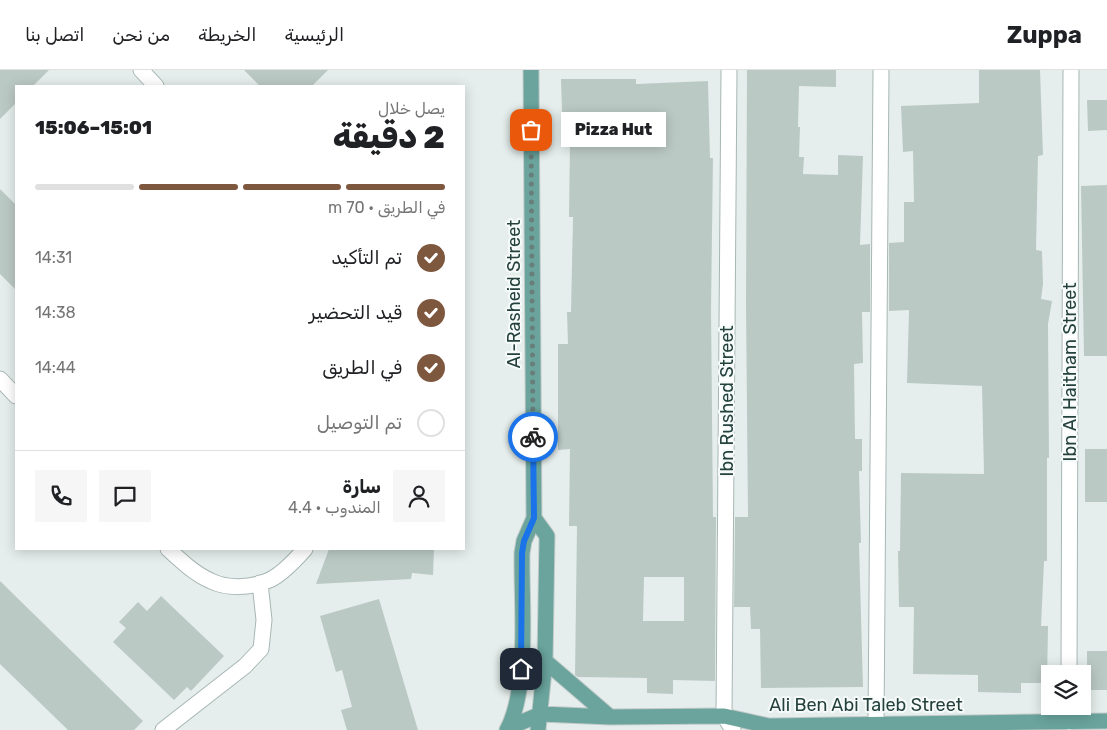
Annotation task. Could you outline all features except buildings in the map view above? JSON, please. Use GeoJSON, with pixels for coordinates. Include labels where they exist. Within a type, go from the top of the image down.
{"type":"FeatureCollection","features":[{"type":"Feature","properties":{"kind":"main road","name":"Al-Rasheid Street"},"geometry":{"type":"LineString","coordinates":[[510,729],[517,700],[522,652],[522,553],[524,541],[534,518],[531,70]]}},
{"type":"Feature","properties":{"kind":"main road","name":"Al-Rasheid Street"},"geometry":{"type":"LineString","coordinates":[[534,518],[546,536],[546,661],[538,730]]}},
{"type":"Feature","properties":{"kind":"main road"},"geometry":{"type":"LineString","coordinates":[[546,661],[610,717]]}},
{"type":"Feature","properties":{"kind":"main road","name":"Ali Ben Abi Taleb Street"},"geometry":{"type":"LineString","coordinates":[[510,729],[541,714],[610,717],[724,716],[763,728],[876,725],[920,727],[1107,721]]}},
{"type":"Feature","properties":{"kind":"street"},"geometry":{"type":"LineString","coordinates":[[141,70],[155,85]]}},
{"type":"Feature","properties":{"kind":"street","name":"Ibn Rushed Street"},"geometry":{"type":"LineString","coordinates":[[724,716],[729,70]]}},
{"type":"Feature","properties":{"kind":"street"},"geometry":{"type":"LineString","coordinates":[[876,725],[881,70]]}},
{"type":"Feature","properties":{"kind":"street","name":"Ibn Al Haitham Street"},"geometry":{"type":"LineString","coordinates":[[1069,665],[1071,70]]}},
{"type":"Feature","properties":{"kind":"street"},"geometry":{"type":"LineString","coordinates":[[0,380],[15,395]]}},
{"type":"Feature","properties":{"kind":"street"},"geometry":{"type":"LineString","coordinates":[[169,550],[182,562],[212,582],[239,587],[268,581],[295,560],[303,550]]}},
{"type":"Feature","properties":{"kind":"street"},"geometry":{"type":"LineString","coordinates":[[163,730],[245,666],[261,649],[264,620],[260,583]]}},
{"type":"Feature","properties":{"kind":"street"},"geometry":{"type":"LineString","coordinates":[[1069,715],[1069,722]]}},
{"type":"Feature","properties":{"kind":"street"},"geometry":{"type":"LineString","coordinates":[[724,716],[733,730]]}},
{"type":"Feature","properties":{"kind":"way so far"},"geometry":{"type":"LineString","coordinates":[[531,130],[533,437]]}},
{"type":"Feature","properties":{"kind":"place","name":"Pizza Hut"},"geometry":{"type":"Point","coordinates":[531,130]}},
{"type":"Feature","properties":{"kind":"route"},"geometry":{"type":"LineString","coordinates":[[521,669],[522,553],[524,541],[534,518],[533,437]]}}]}
